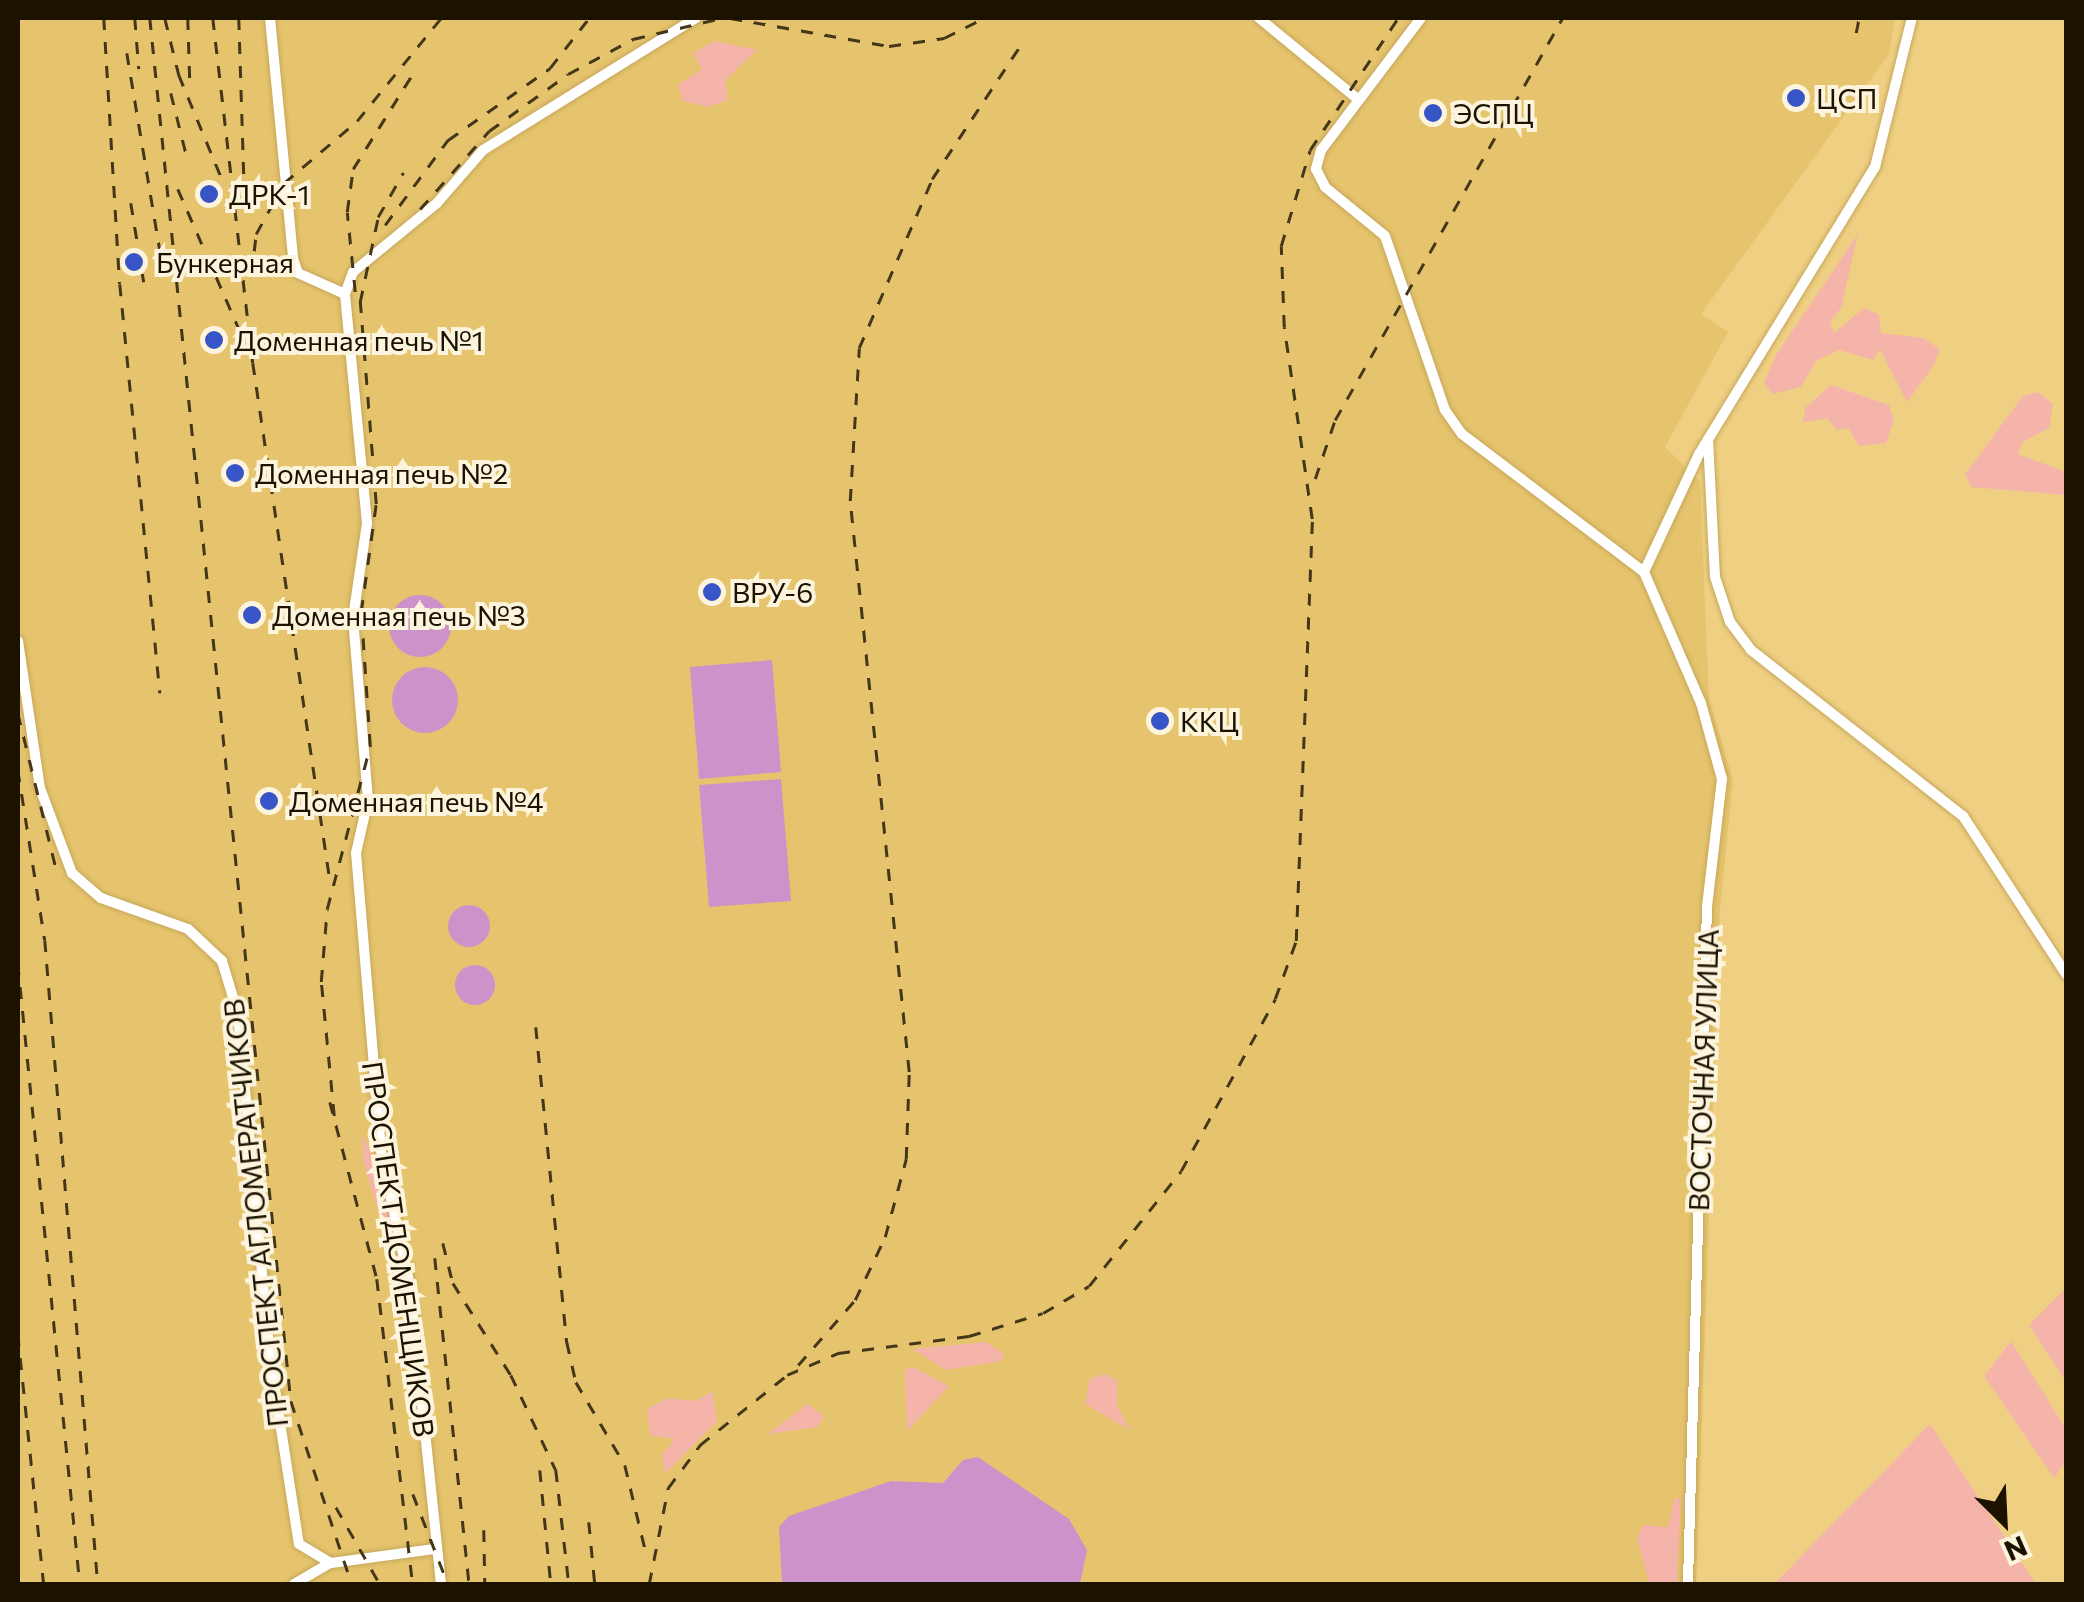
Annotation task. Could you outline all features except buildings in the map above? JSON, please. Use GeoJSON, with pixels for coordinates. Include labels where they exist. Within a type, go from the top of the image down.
{"type":"FeatureCollection","features":[{"type":"Feature","properties":{"kind":"street"},"geometry":{"type":"LineString","coordinates":[[270,18],[293,259],[298,274],[344,294],[353,272],[438,203],[483,150],[696,18]]}},
{"type":"Feature","properties":{"kind":"street"},"geometry":{"type":"LineString","coordinates":[[1259,18],[1359,100]]}},
{"type":"Feature","properties":{"kind":"street"},"geometry":{"type":"LineString","coordinates":[[1420,18],[1359,100],[1316,168],[1325,187],[1385,236],[1445,410],[1482,452],[1644,572],[1688,473],[1875,167],[1912,18]]}},
{"type":"Feature","properties":{"kind":"street","name":"ПРОСПЕКТ ДОМЕНЩИКОВ"},"geometry":{"type":"LineString","coordinates":[[344,294],[367,522],[354,618],[368,800],[356,854],[381,1150],[410,1287],[434,1550],[441,1584]]}},
{"type":"Feature","properties":{"kind":"street"},"geometry":{"type":"LineString","coordinates":[[1708,439],[1715,577],[1730,622],[1751,650],[1962,816],[2066,974]]}},
{"type":"Feature","properties":{"kind":"street","name":"ВОСТОЧНАЯ УЛИЦА"},"geometry":{"type":"LineString","coordinates":[[1644,572],[1701,702],[1722,779],[1707,906],[1688,1584]]}},
{"type":"Feature","properties":{"kind":"street","name":"ПРОСПЕКТ АГЛОМЕРАТЧИКОВ"},"geometry":{"type":"LineString","coordinates":[[18,641],[40,788],[72,873],[101,898],[188,929],[222,962],[238,1014],[291,1523],[299,1544],[331,1563]]}},
{"type":"Feature","properties":{"kind":"street"},"geometry":{"type":"LineString","coordinates":[[294,1584],[331,1563],[434,1550]]}},
{"type":"Feature","properties":{"kind":"shaded area"},"geometry":{"type":"Polygon","coordinates":[[[18,18],[1895,18],[1889,54],[1701,314],[1728,332],[1665,447],[1700,481],[1709,699],[1733,781],[1720,910],[1696,1584],[18,1584],[18,18]]]}},
{"type":"Feature","properties":{"kind":"shaded area"},"geometry":{"type":"Polygon","coordinates":[[[714,41],[757,50],[725,80],[728,100],[708,107],[683,101],[678,85],[702,69],[693,53],[714,41]]]}},
{"type":"Feature","properties":{"kind":"shaded area"},"geometry":{"type":"Polygon","coordinates":[[[1858,234],[1841,308],[1830,322],[1834,333],[1864,308],[1879,315],[1881,333],[1923,338],[1940,349],[1934,365],[1907,402],[1880,349],[1873,360],[1839,350],[1816,361],[1801,387],[1773,394],[1764,383],[1776,355],[1858,234]]]}},
{"type":"Feature","properties":{"kind":"shaded area"},"geometry":{"type":"Polygon","coordinates":[[[1831,385],[1889,405],[1894,420],[1886,443],[1859,446],[1848,428],[1837,430],[1827,418],[1803,423],[1805,408],[1831,385]]]}},
{"type":"Feature","properties":{"kind":"shaded area"},"geometry":{"type":"Polygon","coordinates":[[[2038,392],[2053,404],[2049,428],[2021,443],[2018,454],[2066,472],[2066,495],[1971,487],[1965,474],[2023,396],[2038,392]]]}},
{"type":"Feature","properties":{"kind":"shaded area"},"geometry":{"type":"Polygon","coordinates":[[[420,595],[442,604],[451,626],[442,648],[420,657],[398,648],[389,626],[398,604],[420,595]]]}},
{"type":"Feature","properties":{"kind":"shaded area"},"geometry":{"type":"Polygon","coordinates":[[[772,660],[781,772],[699,779],[690,667],[772,660]]]}},
{"type":"Feature","properties":{"kind":"shaded area"},"geometry":{"type":"Polygon","coordinates":[[[425,667],[448,677],[458,700],[448,723],[425,733],[402,723],[392,700],[402,677],[425,667]]]}},
{"type":"Feature","properties":{"kind":"shaded area"},"geometry":{"type":"Polygon","coordinates":[[[781,779],[791,901],[709,907],[699,785],[781,779]]]}},
{"type":"Feature","properties":{"kind":"shaded area"},"geometry":{"type":"Polygon","coordinates":[[[469,905],[484,911],[490,926],[484,941],[469,947],[454,941],[448,926],[454,911],[469,905]]]}},
{"type":"Feature","properties":{"kind":"shaded area"},"geometry":{"type":"Polygon","coordinates":[[[475,965],[489,971],[495,985],[489,999],[475,1005],[461,999],[455,985],[461,971],[475,965]]]}},
{"type":"Feature","properties":{"kind":"shaded area"},"geometry":{"type":"Polygon","coordinates":[[[362,1134],[384,1181],[401,1290],[363,1160],[362,1134]]]}},
{"type":"Feature","properties":{"kind":"shaded area"},"geometry":{"type":"Polygon","coordinates":[[[2066,1288],[2066,1382],[2029,1325],[2066,1288]]]}},
{"type":"Feature","properties":{"kind":"shaded area"},"geometry":{"type":"Polygon","coordinates":[[[2011,1341],[2066,1429],[2066,1461],[2054,1478],[1984,1376],[2011,1341]]]}},
{"type":"Feature","properties":{"kind":"shaded area"},"geometry":{"type":"Polygon","coordinates":[[[986,1342],[1004,1354],[1001,1361],[946,1370],[913,1349],[986,1342]]]}},
{"type":"Feature","properties":{"kind":"shaded area"},"geometry":{"type":"Polygon","coordinates":[[[913,1367],[949,1386],[907,1431],[905,1370],[913,1367]]]}},
{"type":"Feature","properties":{"kind":"shaded area"},"geometry":{"type":"Polygon","coordinates":[[[1105,1374],[1117,1380],[1117,1406],[1130,1430],[1085,1404],[1090,1379],[1105,1374]]]}},
{"type":"Feature","properties":{"kind":"shaded area"},"geometry":{"type":"Polygon","coordinates":[[[712,1391],[717,1421],[665,1474],[662,1455],[675,1439],[650,1435],[647,1409],[668,1398],[696,1401],[712,1391]]]}},
{"type":"Feature","properties":{"kind":"shaded area"},"geometry":{"type":"Polygon","coordinates":[[[807,1404],[824,1416],[818,1427],[768,1434],[807,1404]]]}},
{"type":"Feature","properties":{"kind":"shaded area"},"geometry":{"type":"Polygon","coordinates":[[[1930,1424],[2036,1584],[1774,1584],[1930,1424]]]}},
{"type":"Feature","properties":{"kind":"shaded area"},"geometry":{"type":"Polygon","coordinates":[[[978,1457],[1069,1519],[1087,1550],[1080,1584],[782,1584],[779,1527],[789,1516],[891,1481],[943,1483],[963,1460],[978,1457]]]}},
{"type":"Feature","properties":{"kind":"shaded area"},"geometry":{"type":"Polygon","coordinates":[[[1675,1497],[1681,1499],[1677,1584],[1649,1584],[1637,1537],[1643,1525],[1668,1527],[1675,1497]]]}},
{"type":"Feature","properties":{"kind":"railway"},"geometry":{"type":"LineString","coordinates":[[104,18],[120,284],[160,693]]}},
{"type":"Feature","properties":{"kind":"railway"},"geometry":{"type":"LineString","coordinates":[[135,18],[139,69]]}},
{"type":"Feature","properties":{"kind":"railway"},"geometry":{"type":"LineString","coordinates":[[150,18],[291,1401],[352,1584]]}},
{"type":"Feature","properties":{"kind":"railway"},"geometry":{"type":"LineString","coordinates":[[165,18],[179,75],[222,179]]}},
{"type":"Feature","properties":{"kind":"railway"},"geometry":{"type":"LineString","coordinates":[[188,18],[190,81]]}},
{"type":"Feature","properties":{"kind":"railway"},"geometry":{"type":"LineString","coordinates":[[213,18],[253,363],[330,880]]}},
{"type":"Feature","properties":{"kind":"railway"},"geometry":{"type":"LineString","coordinates":[[239,18],[244,176]]}},
{"type":"Feature","properties":{"kind":"railway"},"geometry":{"type":"LineString","coordinates":[[251,275],[256,234],[284,183],[357,121],[441,18]]}},
{"type":"Feature","properties":{"kind":"railway"},"geometry":{"type":"LineString","coordinates":[[385,225],[448,140],[550,68],[589,18]]}},
{"type":"Feature","properties":{"kind":"railway"},"geometry":{"type":"LineString","coordinates":[[420,209],[489,131],[568,74],[633,39],[722,18]]}},
{"type":"Feature","properties":{"kind":"railway"},"geometry":{"type":"LineString","coordinates":[[730,18],[889,46],[944,38],[984,18]]}},
{"type":"Feature","properties":{"kind":"railway"},"geometry":{"type":"LineString","coordinates":[[649,1584],[668,1488],[700,1445],[787,1375],[838,1353],[969,1336],[1043,1313],[1089,1286],[1181,1171],[1275,999],[1296,941],[1312,519],[1284,327],[1281,246],[1310,150],[1398,18]]}},
{"type":"Feature","properties":{"kind":"railway"},"geometry":{"type":"LineString","coordinates":[[1315,479],[1335,420],[1562,18]]}},
{"type":"Feature","properties":{"kind":"railway"},"geometry":{"type":"LineString","coordinates":[[1856,33],[1859,18]]}},
{"type":"Feature","properties":{"kind":"railway"},"geometry":{"type":"LineString","coordinates":[[798,1365],[855,1300],[885,1237],[906,1159],[909,1072],[850,501],[859,348],[932,179],[1022,43]]}},
{"type":"Feature","properties":{"kind":"railway"},"geometry":{"type":"LineString","coordinates":[[127,53],[163,268]]}},
{"type":"Feature","properties":{"kind":"railway"},"geometry":{"type":"LineString","coordinates":[[355,292],[347,212],[353,169],[412,75]]}},
{"type":"Feature","properties":{"kind":"railway"},"geometry":{"type":"LineString","coordinates":[[171,93],[188,161]]}},
{"type":"Feature","properties":{"kind":"railway"},"geometry":{"type":"LineString","coordinates":[[334,1116],[321,982],[327,909],[370,746],[361,612],[376,504],[360,302],[378,217],[403,173]]}},
{"type":"Feature","properties":{"kind":"railway"},"geometry":{"type":"LineString","coordinates":[[178,189],[244,340]]}},
{"type":"Feature","properties":{"kind":"railway"},"geometry":{"type":"LineString","coordinates":[[131,203],[144,282]]}},
{"type":"Feature","properties":{"kind":"railway"},"geometry":{"type":"LineString","coordinates":[[18,713],[57,872]]}},
{"type":"Feature","properties":{"kind":"railway"},"geometry":{"type":"LineString","coordinates":[[18,770],[45,940],[98,1584]]}},
{"type":"Feature","properties":{"kind":"railway"},"geometry":{"type":"LineString","coordinates":[[18,963],[80,1584]]}},
{"type":"Feature","properties":{"kind":"railway"},"geometry":{"type":"LineString","coordinates":[[536,1027],[567,1342],[576,1382],[625,1465],[645,1548]]}},
{"type":"Feature","properties":{"kind":"railway"},"geometry":{"type":"LineString","coordinates":[[330,1102],[377,1279],[413,1584]]}},
{"type":"Feature","properties":{"kind":"railway"},"geometry":{"type":"LineString","coordinates":[[443,1243],[453,1283],[511,1375],[556,1470],[569,1584]]}},
{"type":"Feature","properties":{"kind":"railway"},"geometry":{"type":"LineString","coordinates":[[435,1258],[469,1584]]}},
{"type":"Feature","properties":{"kind":"railway"},"geometry":{"type":"LineString","coordinates":[[18,1334],[44,1584]]}},
{"type":"Feature","properties":{"kind":"railway"},"geometry":{"type":"LineString","coordinates":[[540,1470],[551,1584]]}},
{"type":"Feature","properties":{"kind":"railway"},"geometry":{"type":"LineString","coordinates":[[413,1494],[448,1584]]}},
{"type":"Feature","properties":{"kind":"railway"},"geometry":{"type":"LineString","coordinates":[[336,1507],[380,1584]]}},
{"type":"Feature","properties":{"kind":"railway"},"geometry":{"type":"LineString","coordinates":[[589,1522],[595,1584]]}},
{"type":"Feature","properties":{"kind":"railway"},"geometry":{"type":"LineString","coordinates":[[484,1530],[485,1584]]}},
{"type":"Feature","properties":{"kind":"place","name":"ЦСП"},"geometry":{"type":"Point","coordinates":[1796,98]}},
{"type":"Feature","properties":{"kind":"place","name":"ЭСПЦ"},"geometry":{"type":"Point","coordinates":[1433,113]}},
{"type":"Feature","properties":{"kind":"place","name":"ДРК-1"},"geometry":{"type":"Point","coordinates":[209,194]}},
{"type":"Feature","properties":{"kind":"place","name":"Бункерная"},"geometry":{"type":"Point","coordinates":[134,262]}},
{"type":"Feature","properties":{"kind":"place","name":"Доменная печь №1"},"geometry":{"type":"Point","coordinates":[214,340]}},
{"type":"Feature","properties":{"kind":"place","name":"Доменная печь №2"},"geometry":{"type":"Point","coordinates":[235,473]}},
{"type":"Feature","properties":{"kind":"place","name":"ВРУ-6"},"geometry":{"type":"Point","coordinates":[712,592]}},
{"type":"Feature","properties":{"kind":"place","name":"Доменная печь №3"},"geometry":{"type":"Point","coordinates":[252,615]}},
{"type":"Feature","properties":{"kind":"place","name":"ККЦ"},"geometry":{"type":"Point","coordinates":[1160,721]}},
{"type":"Feature","properties":{"kind":"place","name":"Доменная печь №4"},"geometry":{"type":"Point","coordinates":[269,801]}}]}
